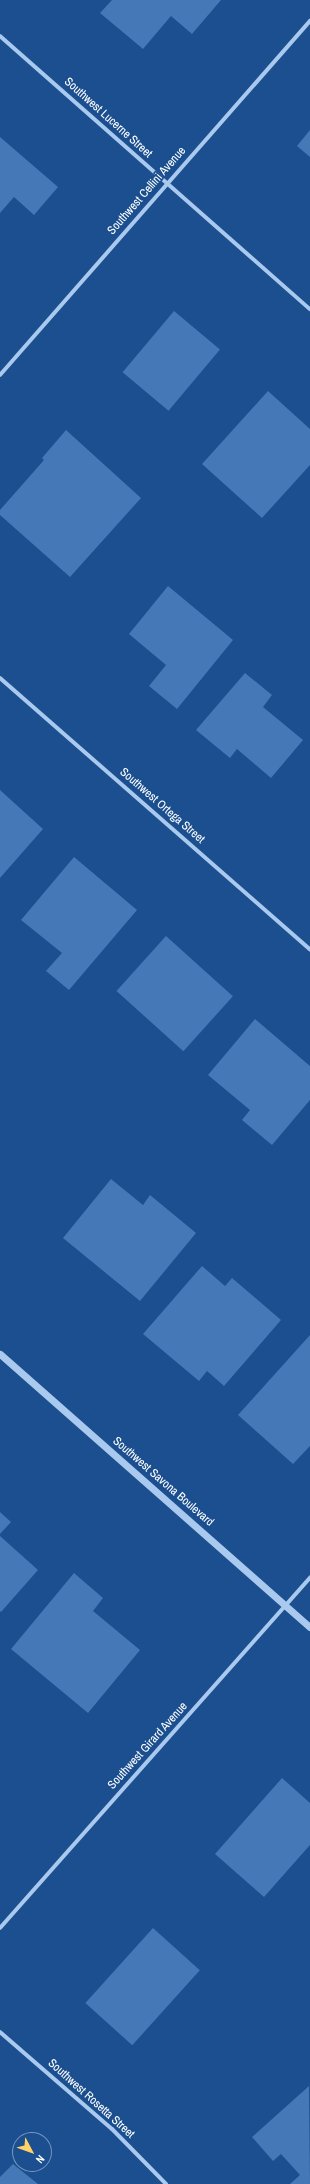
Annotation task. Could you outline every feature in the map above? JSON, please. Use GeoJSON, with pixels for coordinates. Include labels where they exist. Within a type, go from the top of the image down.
{"type":"FeatureCollection","features":[{"type":"Feature","properties":{"kind":"street","name":"Southwest Cellini Avenue"},"geometry":{"type":"LineString","coordinates":[[0,375],[310,21]]}},
{"type":"Feature","properties":{"kind":"street","name":"Southwest Lucerne Street"},"geometry":{"type":"LineString","coordinates":[[0,36],[310,310]]}},
{"type":"Feature","properties":{"kind":"street","name":"Southwest Ortega Street"},"geometry":{"type":"LineString","coordinates":[[0,678],[310,949]]}},
{"type":"Feature","properties":{"kind":"street","name":"Southwest Savona Boulevard"},"geometry":{"type":"LineString","coordinates":[[0,1354],[310,1627]]}},
{"type":"Feature","properties":{"kind":"street","name":"Southwest Girard Avenue"},"geometry":{"type":"LineString","coordinates":[[0,1928],[310,1577]]}},
{"type":"Feature","properties":{"kind":"street","name":"Southwest Rosetta Street"},"geometry":{"type":"LineString","coordinates":[[0,2032],[112,2129],[166,2184]]}},
{"type":"Feature","properties":{"kind":"building"},"geometry":{"type":"Polygon","coordinates":[[[112,0],[221,0],[192,34],[171,16],[143,49],[100,13],[112,0]]]}},
{"type":"Feature","properties":{"kind":"building"},"geometry":{"type":"Polygon","coordinates":[[[310,130],[310,157],[297,146],[310,130]]]}},
{"type":"Feature","properties":{"kind":"building"},"geometry":{"type":"Polygon","coordinates":[[[0,137],[58,187],[34,215],[14,197],[0,213],[0,137]]]}},
{"type":"Feature","properties":{"kind":"building"},"geometry":{"type":"Polygon","coordinates":[[[174,311],[220,350],[169,411],[123,372],[174,311]]]}},
{"type":"Feature","properties":{"kind":"building"},"geometry":{"type":"Polygon","coordinates":[[[268,391],[310,429],[310,465],[262,518],[202,464],[268,391]]]}},
{"type":"Feature","properties":{"kind":"building"},"geometry":{"type":"Polygon","coordinates":[[[66,430],[141,498],[70,577],[0,515],[0,510],[44,460],[42,458],[66,430]]]}},
{"type":"Feature","properties":{"kind":"building"},"geometry":{"type":"Polygon","coordinates":[[[168,586],[233,640],[177,709],[149,686],[166,665],[129,634],[168,586]]]}},
{"type":"Feature","properties":{"kind":"building"},"geometry":{"type":"Polygon","coordinates":[[[245,673],[272,695],[263,707],[303,740],[271,778],[237,749],[230,758],[196,730],[245,673]]]}},
{"type":"Feature","properties":{"kind":"building"},"geometry":{"type":"Polygon","coordinates":[[[0,790],[43,829],[0,878],[0,790]]]}},
{"type":"Feature","properties":{"kind":"building"},"geometry":{"type":"Polygon","coordinates":[[[74,857],[137,910],[69,990],[46,971],[62,953],[21,920],[74,857]]]}},
{"type":"Feature","properties":{"kind":"building"},"geometry":{"type":"Polygon","coordinates":[[[166,936],[233,996],[183,1051],[116,991],[166,936]]]}},
{"type":"Feature","properties":{"kind":"building"},"geometry":{"type":"Polygon","coordinates":[[[255,1019],[310,1066],[310,1100],[272,1145],[242,1120],[250,1110],[208,1075],[255,1019]]]}},
{"type":"Feature","properties":{"kind":"building"},"geometry":{"type":"Polygon","coordinates":[[[111,1179],[143,1205],[150,1195],[196,1233],[140,1301],[63,1238],[111,1179]]]}},
{"type":"Feature","properties":{"kind":"building"},"geometry":{"type":"Polygon","coordinates":[[[202,1266],[225,1286],[232,1278],[281,1320],[224,1386],[207,1371],[199,1381],[143,1334],[202,1266]]]}},
{"type":"Feature","properties":{"kind":"building"},"geometry":{"type":"Polygon","coordinates":[[[310,1335],[310,1446],[293,1464],[238,1415],[310,1335]]]}},
{"type":"Feature","properties":{"kind":"building"},"geometry":{"type":"Polygon","coordinates":[[[0,1512],[11,1522],[0,1534],[0,1512]]]}},
{"type":"Feature","properties":{"kind":"building"},"geometry":{"type":"Polygon","coordinates":[[[0,1536],[38,1570],[1,1612],[0,1611],[0,1536]]]}},
{"type":"Feature","properties":{"kind":"building"},"geometry":{"type":"Polygon","coordinates":[[[74,1573],[103,1598],[93,1611],[140,1650],[88,1713],[11,1649],[74,1573]]]}},
{"type":"Feature","properties":{"kind":"building"},"geometry":{"type":"Polygon","coordinates":[[[282,1778],[310,1803],[310,1845],[264,1897],[215,1854],[282,1778]]]}},
{"type":"Feature","properties":{"kind":"building"},"geometry":{"type":"Polygon","coordinates":[[[153,1928],[200,1970],[132,2045],[85,2003],[153,1928]]]}},
{"type":"Feature","properties":{"kind":"building"},"geometry":{"type":"Polygon","coordinates":[[[309,2086],[310,2184],[290,2184],[300,2175],[281,2154],[273,2161],[252,2137],[309,2086]]]}},
{"type":"Feature","properties":{"kind":"building"},"geometry":{"type":"Polygon","coordinates":[[[12,2165],[12,2172],[23,2172],[38,2184],[0,2184],[0,2177],[12,2165]]]}}]}
